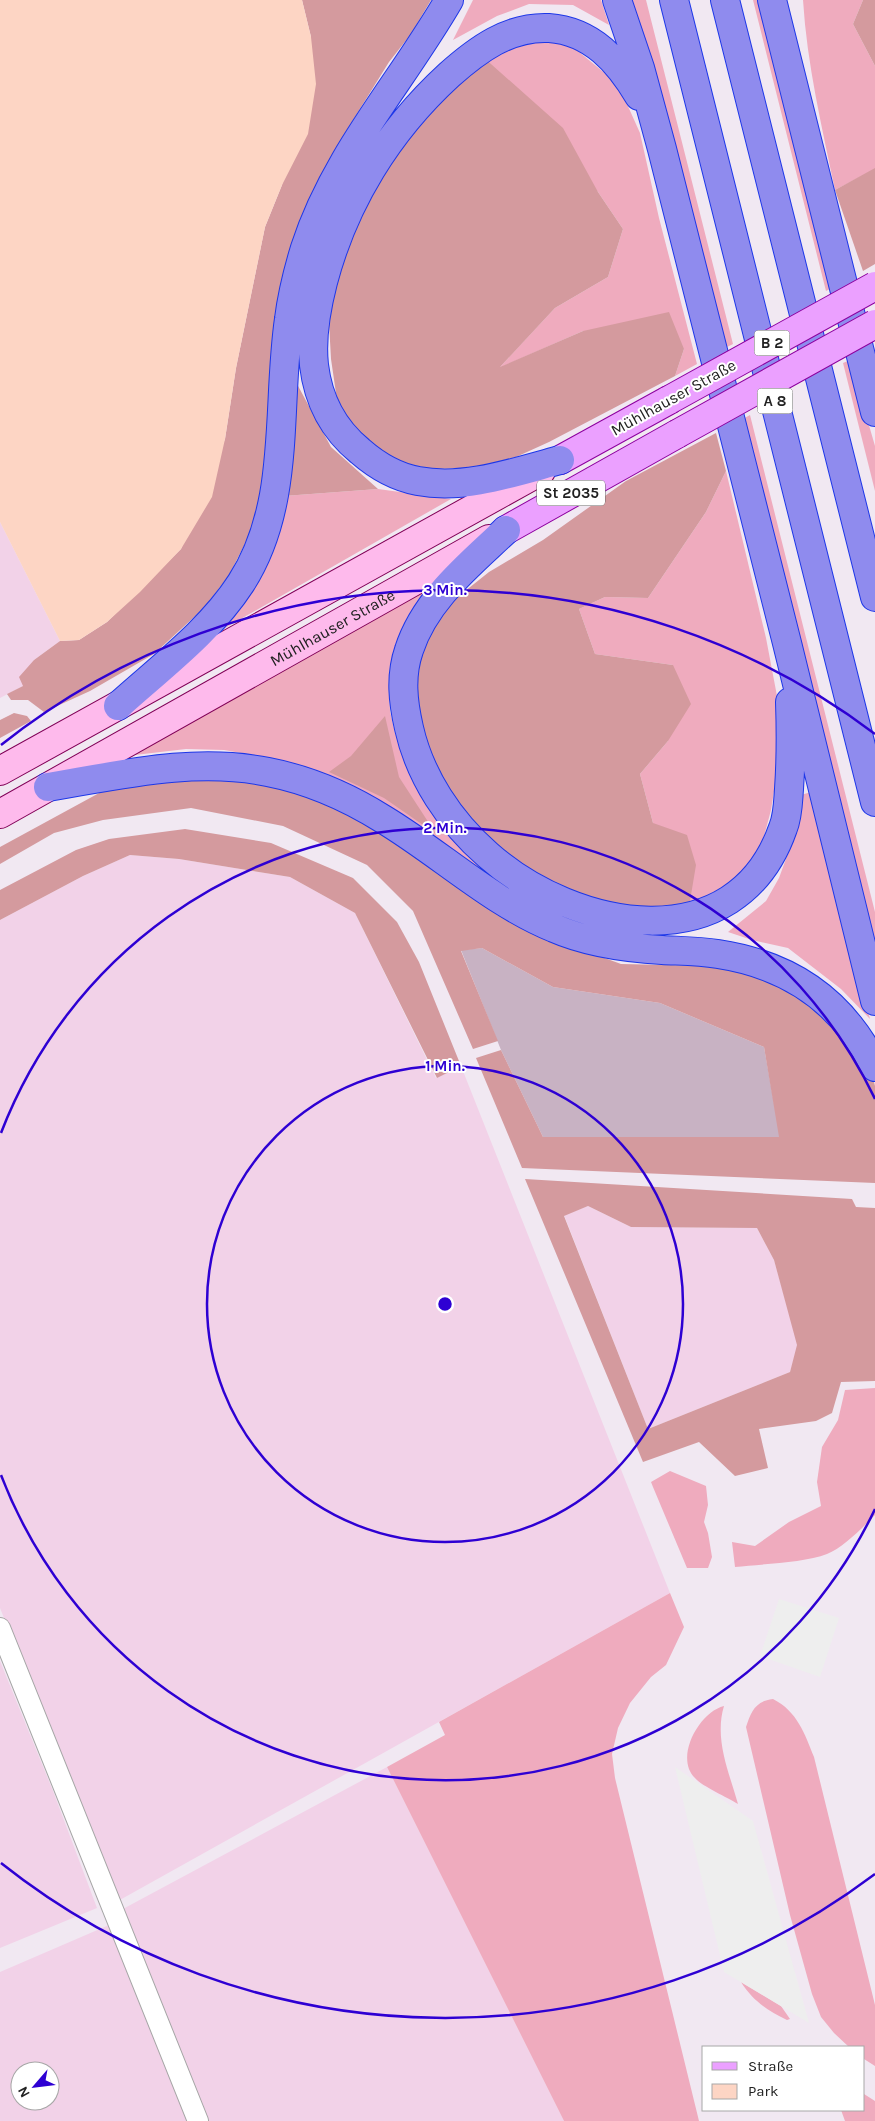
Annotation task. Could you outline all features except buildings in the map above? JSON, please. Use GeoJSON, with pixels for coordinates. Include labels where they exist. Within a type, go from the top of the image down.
{"type":"FeatureCollection","features":[{"type":"Feature","properties":{"kind":"highway"},"geometry":{"type":"LineString","coordinates":[[118,706],[187,644],[218,612],[240,584],[258,552],[269,519],[275,488],[280,444],[288,319],[298,272],[312,230],[321,207],[348,154],[433,28],[449,0]]}},
{"type":"Feature","properties":{"kind":"highway"},"geometry":{"type":"LineString","coordinates":[[617,0],[640,68],[662,149],[875,1001]]}},
{"type":"Feature","properties":{"kind":"highway","name":"A 8"},"geometry":{"type":"LineString","coordinates":[[674,0],[875,802]]}},
{"type":"Feature","properties":{"kind":"highway"},"geometry":{"type":"LineString","coordinates":[[725,0],[875,597]]}},
{"type":"Feature","properties":{"kind":"highway"},"geometry":{"type":"LineString","coordinates":[[772,0],[875,412]]}},
{"type":"Feature","properties":{"kind":"highway"},"geometry":{"type":"LineString","coordinates":[[793,0],[794,35],[802,122]]}},
{"type":"Feature","properties":{"kind":"highway"},"geometry":{"type":"LineString","coordinates":[[560,460],[497,476],[442,483],[418,481],[400,476],[381,467],[348,442],[334,424],[324,406],[317,384],[314,364],[313,344],[318,305],[331,255],[354,200],[397,130],[431,92],[461,64],[484,46],[502,37],[534,29],[550,28],[571,32],[603,49],[620,67],[636,91],[653,124],[662,149]]}},
{"type":"Feature","properties":{"kind":"highway"},"geometry":{"type":"LineString","coordinates":[[506,530],[465,569],[424,615],[408,652],[403,675],[406,715],[420,761],[433,789],[450,815],[470,837],[511,873],[545,892],[578,907],[597,914],[638,921],[685,917],[728,901],[746,886],[765,865],[777,845],[784,825],[788,804],[792,757],[787,643]]}},
{"type":"Feature","properties":{"kind":"highway"},"geometry":{"type":"LineString","coordinates":[[48,787],[141,772],[187,767],[242,768],[294,778],[336,794],[384,820],[481,887],[554,929],[624,947],[716,954],[776,970],[810,987],[835,1008],[852,1026],[875,1067]]}},
{"type":"Feature","properties":{"kind":"main road","name":"Mühlhauser Straße"},"geometry":{"type":"LineString","coordinates":[[0,771],[875,286]]}},
{"type":"Feature","properties":{"kind":"main road","name":"Mühlhauser Straße"},"geometry":{"type":"LineString","coordinates":[[0,814],[875,324]]}},
{"type":"Feature","properties":{"kind":"street"},"geometry":{"type":"LineString","coordinates":[[0,1628],[198,2121]]}},
{"type":"Feature","properties":{"kind":"shaded area"},"geometry":{"type":"Polygon","coordinates":[[[302,0],[431,0],[411,34],[389,62],[345,133],[316,187],[270,405],[259,506],[249,536],[229,575],[205,607],[154,654],[90,691],[44,712],[28,700],[11,700],[7,694],[23,686],[19,677],[34,660],[60,641],[79,640],[107,622],[181,549],[225,439],[236,368],[265,227],[282,185],[311,37],[302,0]]]}},
{"type":"Feature","properties":{"kind":"shaded area"},"geometry":{"type":"Polygon","coordinates":[[[473,0],[601,0],[609,25],[573,5],[529,4],[497,16],[453,40],[473,0]]]}},
{"type":"Feature","properties":{"kind":"shaded area"},"geometry":{"type":"Polygon","coordinates":[[[624,0],[646,0],[733,344],[723,349],[624,0]]]}},
{"type":"Feature","properties":{"kind":"shaded area"},"geometry":{"type":"Polygon","coordinates":[[[753,0],[764,0],[836,286],[826,291],[753,0]]]}},
{"type":"Feature","properties":{"kind":"shaded area"},"geometry":{"type":"Polygon","coordinates":[[[803,0],[863,0],[853,24],[875,66],[875,169],[835,190],[811,72],[803,0]]]}},
{"type":"Feature","properties":{"kind":"shaded area"},"geometry":{"type":"Polygon","coordinates":[[[863,0],[875,0],[875,66],[853,24],[863,0]]]}},
{"type":"Feature","properties":{"kind":"shaded area"},"geometry":{"type":"Polygon","coordinates":[[[548,41],[573,47],[618,84],[640,133],[659,218],[697,364],[675,376],[684,349],[583,331],[499,368],[555,308],[608,277],[623,229],[598,192],[482,56],[520,42],[548,41]]]}},
{"type":"Feature","properties":{"kind":"shaded area"},"geometry":{"type":"Polygon","coordinates":[[[482,56],[563,128],[598,192],[623,229],[608,277],[555,308],[500,367],[583,331],[669,312],[684,349],[675,376],[549,442],[516,457],[474,468],[432,469],[407,464],[382,453],[356,435],[337,400],[331,359],[329,323],[332,280],[352,233],[375,187],[410,137],[482,56]]]}},
{"type":"Feature","properties":{"kind":"shaded area"},"geometry":{"type":"Polygon","coordinates":[[[875,168],[875,264],[863,271],[835,190],[875,168]]]}},
{"type":"Feature","properties":{"kind":"shaded area"},"geometry":{"type":"Polygon","coordinates":[[[850,360],[875,446],[875,491],[843,363],[850,360]]]}},
{"type":"Feature","properties":{"kind":"shaded area"},"geometry":{"type":"Polygon","coordinates":[[[297,384],[331,447],[378,489],[284,496],[297,384]]]}},
{"type":"Feature","properties":{"kind":"shaded area"},"geometry":{"type":"Polygon","coordinates":[[[750,415],[875,912],[875,971],[741,420],[750,415]]]}},
{"type":"Feature","properties":{"kind":"shaded area"},"geometry":{"type":"Polygon","coordinates":[[[716,433],[726,471],[706,512],[648,598],[605,597],[579,609],[595,654],[673,665],[691,704],[668,741],[640,774],[653,823],[687,835],[696,865],[689,907],[635,913],[548,884],[487,840],[460,806],[439,774],[423,730],[416,683],[422,639],[435,615],[489,572],[543,540],[626,481],[716,433]]]}},
{"type":"Feature","properties":{"kind":"shaded area"},"geometry":{"type":"Polygon","coordinates":[[[726,471],[766,638],[777,696],[780,754],[771,810],[759,855],[740,878],[689,907],[653,823],[640,774],[668,741],[673,665],[595,654],[579,609],[605,597],[648,598],[706,512],[726,471]]]}},
{"type":"Feature","properties":{"kind":"shaded area"},"geometry":{"type":"Polygon","coordinates":[[[378,489],[451,499],[218,632],[284,496],[378,489]]]}},
{"type":"Feature","properties":{"kind":"shaded area"},"geometry":{"type":"Polygon","coordinates":[[[0,522],[60,641],[34,660],[23,686],[0,698],[0,522]]]}},
{"type":"Feature","properties":{"kind":"shaded area"},"geometry":{"type":"Polygon","coordinates":[[[441,579],[399,639],[389,674],[390,711],[395,733],[406,760],[446,829],[489,876],[357,792],[279,760],[224,750],[186,749],[135,755],[122,759],[441,579]]]}},
{"type":"Feature","properties":{"kind":"shaded area"},"geometry":{"type":"Polygon","coordinates":[[[14,713],[27,716],[31,721],[0,738],[0,720],[14,713]]]}},
{"type":"Feature","properties":{"kind":"shaded area"},"geometry":{"type":"Polygon","coordinates":[[[385,716],[399,777],[436,834],[384,798],[329,772],[351,756],[385,716]]]}},
{"type":"Feature","properties":{"kind":"shaded area"},"geometry":{"type":"Polygon","coordinates":[[[236,778],[285,788],[328,803],[375,828],[517,926],[621,964],[713,966],[768,980],[830,1013],[873,1078],[875,1086],[875,1183],[522,1168],[476,1058],[501,1050],[543,1137],[779,1137],[764,1047],[660,1003],[553,987],[482,948],[461,951],[498,1041],[473,1049],[413,911],[367,865],[283,826],[191,808],[103,820],[54,833],[0,864],[0,847],[101,792],[143,782],[236,778]]]}},
{"type":"Feature","properties":{"kind":"shaded area"},"geometry":{"type":"Polygon","coordinates":[[[811,792],[870,1019],[841,989],[788,948],[752,940],[728,932],[766,901],[779,878],[798,826],[801,795],[811,792]]]}},
{"type":"Feature","properties":{"kind":"shaded area"},"geometry":{"type":"Polygon","coordinates":[[[185,829],[271,843],[353,878],[397,922],[419,962],[461,1066],[437,1078],[355,913],[290,877],[179,859],[130,855],[83,876],[0,920],[0,890],[76,850],[109,839],[185,829]]]}},
{"type":"Feature","properties":{"kind":"shaded area"},"geometry":{"type":"Polygon","coordinates":[[[130,855],[179,859],[290,877],[355,913],[436,1078],[461,1066],[670,1593],[118,1901],[0,1608],[0,920],[83,876],[130,855]]]}},
{"type":"Feature","properties":{"kind":"shaded area"},"geometry":{"type":"Polygon","coordinates":[[[482,948],[553,987],[660,1003],[764,1047],[780,1137],[543,1137],[501,1050],[461,950],[482,948]]]}},
{"type":"Feature","properties":{"kind":"shaded area"},"geometry":{"type":"Polygon","coordinates":[[[525,1179],[852,1199],[856,1207],[875,1208],[875,1381],[841,1382],[832,1413],[816,1421],[759,1429],[768,1468],[735,1476],[699,1442],[643,1462],[525,1179]],[[588,1206],[564,1216],[648,1429],[790,1372],[797,1345],[774,1260],[757,1228],[631,1227],[588,1206]]]}},
{"type":"Feature","properties":{"kind":"shaded area"},"geometry":{"type":"Polygon","coordinates":[[[588,1206],[631,1227],[757,1228],[774,1260],[798,1345],[790,1372],[648,1429],[564,1215],[588,1206]]]}},
{"type":"Feature","properties":{"kind":"shaded area"},"geometry":{"type":"Polygon","coordinates":[[[875,1388],[875,1515],[846,1542],[827,1554],[795,1561],[735,1567],[732,1542],[755,1546],[789,1522],[821,1506],[817,1482],[822,1447],[838,1420],[845,1390],[875,1388]]]}},
{"type":"Feature","properties":{"kind":"shaded area"},"geometry":{"type":"Polygon","coordinates":[[[670,1471],[706,1486],[708,1505],[704,1522],[712,1557],[708,1568],[687,1568],[651,1482],[670,1471]]]}},
{"type":"Feature","properties":{"kind":"shaded area"},"geometry":{"type":"Polygon","coordinates":[[[670,1593],[684,1627],[666,1665],[651,1677],[630,1703],[618,1728],[612,1754],[615,1778],[699,2121],[564,2121],[387,1767],[445,1735],[439,1722],[670,1593]]]}},
{"type":"Feature","properties":{"kind":"shaded area"},"geometry":{"type":"Polygon","coordinates":[[[779,1599],[839,1618],[820,1677],[760,1656],[779,1599]]]}},
{"type":"Feature","properties":{"kind":"shaded area"},"geometry":{"type":"Polygon","coordinates":[[[0,1661],[53,1791],[97,1908],[0,1948],[0,1661]]]}},
{"type":"Feature","properties":{"kind":"shaded area"},"geometry":{"type":"Polygon","coordinates":[[[773,1699],[781,1704],[794,1717],[814,1757],[875,2005],[875,2066],[865,2060],[865,2046],[848,2046],[834,2033],[821,2017],[812,1994],[790,1915],[746,1727],[755,1708],[767,1700],[773,1699]]]}},
{"type":"Feature","properties":{"kind":"shaded area"},"geometry":{"type":"Polygon","coordinates":[[[724,1706],[721,1718],[722,1743],[727,1768],[738,1804],[695,1778],[689,1769],[687,1759],[688,1748],[698,1726],[715,1710],[724,1706]]]}},
{"type":"Feature","properties":{"kind":"shaded area"},"geometry":{"type":"Polygon","coordinates":[[[387,1767],[564,2121],[206,2121],[121,1910],[387,1767]]]}},
{"type":"Feature","properties":{"kind":"shaded area"},"geometry":{"type":"Polygon","coordinates":[[[675,1767],[753,1821],[809,2023],[724,1972],[675,1767]]]}},
{"type":"Feature","properties":{"kind":"shaded area"},"geometry":{"type":"Polygon","coordinates":[[[109,1925],[188,2121],[0,2121],[0,1972],[109,1925]]]}},
{"type":"Feature","properties":{"kind":"shaded area"},"geometry":{"type":"Polygon","coordinates":[[[741,1982],[781,2006],[790,2019],[787,2020],[773,2013],[761,2004],[750,1995],[741,1982]]]}},
{"type":"Feature","properties":{"kind":"shaded area"},"geometry":{"type":"Polygon","coordinates":[[[865,2095],[875,2101],[875,2121],[845,2121],[841,2111],[865,2111],[865,2095]]]}},
{"type":"Feature","properties":{"kind":"green space"},"geometry":{"type":"Polygon","coordinates":[[[0,0],[302,0],[311,37],[316,84],[308,134],[282,185],[265,227],[236,368],[225,439],[212,497],[181,549],[140,592],[107,622],[79,640],[60,641],[0,522],[0,0]]]}}]}
